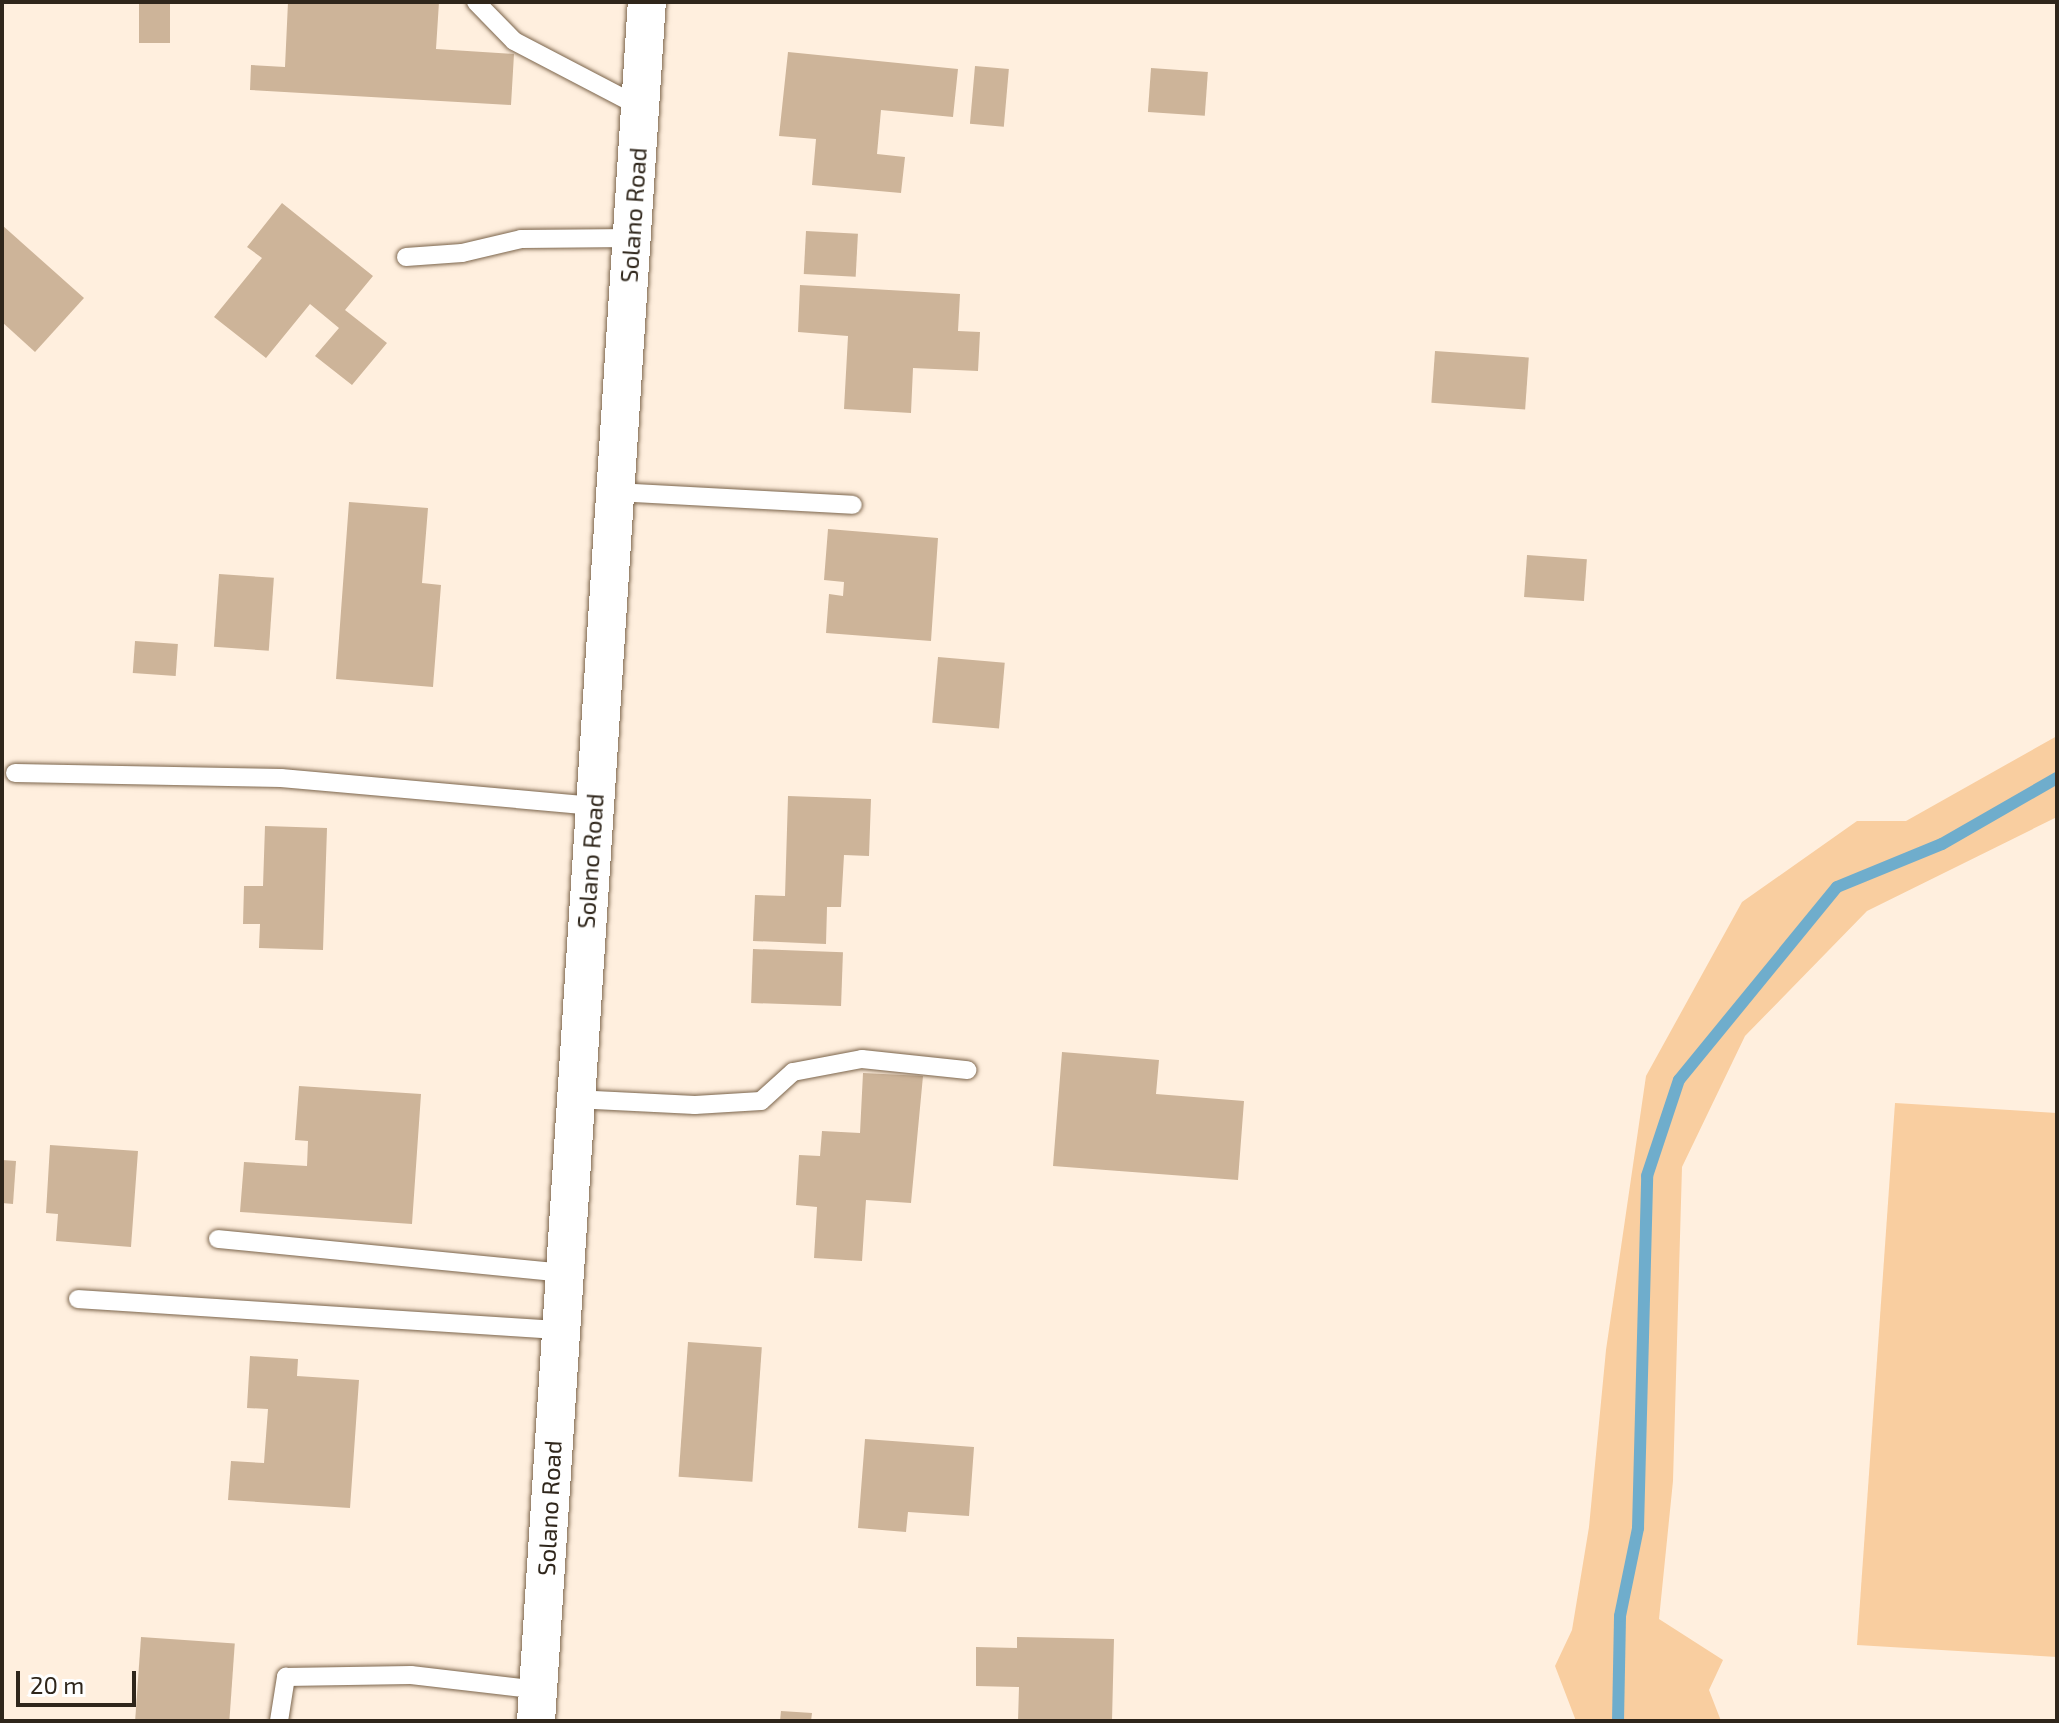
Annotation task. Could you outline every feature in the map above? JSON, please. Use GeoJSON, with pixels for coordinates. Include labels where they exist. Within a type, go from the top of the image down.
{"type":"FeatureCollection","features":[{"type":"Feature","properties":{"kind":"street","name":"Solano Road"},"geometry":{"type":"LineString","coordinates":[[537,1706],[647,2]]}},
{"type":"Feature","properties":{"kind":"lane"},"geometry":{"type":"LineString","coordinates":[[476,2],[514,41],[640,107]]}},
{"type":"Feature","properties":{"kind":"lane"},"geometry":{"type":"LineString","coordinates":[[406,257],[462,253],[521,239],[632,238]]}},
{"type":"Feature","properties":{"kind":"lane"},"geometry":{"type":"LineString","coordinates":[[615,492],[853,505]]}},
{"type":"Feature","properties":{"kind":"lane"},"geometry":{"type":"LineString","coordinates":[[15,773],[281,778],[594,806]]}},
{"type":"Feature","properties":{"kind":"lane"},"geometry":{"type":"LineString","coordinates":[[574,1099],[695,1105],[761,1101],[793,1072],[862,1059],[967,1070]]}},
{"type":"Feature","properties":{"kind":"lane"},"geometry":{"type":"LineString","coordinates":[[218,1239],[563,1273]]}},
{"type":"Feature","properties":{"kind":"lane"},"geometry":{"type":"LineString","coordinates":[[78,1299],[560,1330]]}},
{"type":"Feature","properties":{"kind":"lane"},"geometry":{"type":"LineString","coordinates":[[279,1721],[286,1677],[411,1675],[537,1706]]}},
{"type":"Feature","properties":{"kind":"shaded area"},"geometry":{"type":"Polygon","coordinates":[[[2057,736],[2057,817],[1867,911],[1745,1036],[1682,1167],[1673,1481],[1659,1619],[1723,1660],[1709,1690],[1721,1721],[1576,1721],[1555,1666],[1572,1630],[1589,1527],[1606,1350],[1646,1076],[1742,902],[1857,821],[1906,821],[2057,736]]]}},
{"type":"Feature","properties":{"kind":"shaded area"},"geometry":{"type":"Polygon","coordinates":[[[1895,1103],[2057,1113],[2057,1657],[1857,1645],[1895,1103]]]}},
{"type":"Feature","properties":{"kind":"building"},"geometry":{"type":"Polygon","coordinates":[[[139,2],[170,2],[170,43],[139,43],[139,2]]]}},
{"type":"Feature","properties":{"kind":"building"},"geometry":{"type":"Polygon","coordinates":[[[288,2],[439,2],[436,49],[514,54],[511,105],[250,90],[251,65],[285,67],[288,2]]]}},
{"type":"Feature","properties":{"kind":"building"},"geometry":{"type":"Polygon","coordinates":[[[788,52],[958,69],[953,117],[881,110],[877,154],[905,157],[901,193],[812,185],[816,139],[779,136],[788,52]]]}},
{"type":"Feature","properties":{"kind":"building"},"geometry":{"type":"Polygon","coordinates":[[[975,66],[1009,69],[1004,127],[970,124],[975,66]]]}},
{"type":"Feature","properties":{"kind":"building"},"geometry":{"type":"Polygon","coordinates":[[[1151,68],[1208,72],[1205,116],[1148,112],[1151,68]]]}},
{"type":"Feature","properties":{"kind":"building"},"geometry":{"type":"Polygon","coordinates":[[[282,203],[373,276],[345,310],[387,343],[352,385],[315,356],[339,328],[310,304],[266,358],[214,317],[262,258],[247,247],[282,203]]]}},
{"type":"Feature","properties":{"kind":"building"},"geometry":{"type":"Polygon","coordinates":[[[2,225],[84,298],[35,352],[2,322],[2,225]]]}},
{"type":"Feature","properties":{"kind":"building"},"geometry":{"type":"Polygon","coordinates":[[[806,231],[858,234],[856,277],[804,274],[806,231]]]}},
{"type":"Feature","properties":{"kind":"building"},"geometry":{"type":"Polygon","coordinates":[[[800,285],[960,294],[958,331],[980,332],[978,371],[913,368],[911,413],[844,409],[848,336],[798,332],[800,285]]]}},
{"type":"Feature","properties":{"kind":"building"},"geometry":{"type":"Polygon","coordinates":[[[1435,351],[1529,358],[1525,409],[1431,403],[1435,351]]]}},
{"type":"Feature","properties":{"kind":"building"},"geometry":{"type":"Polygon","coordinates":[[[349,502],[428,508],[422,583],[441,585],[433,687],[336,679],[349,502]]]}},
{"type":"Feature","properties":{"kind":"building"},"geometry":{"type":"Polygon","coordinates":[[[828,529],[938,538],[931,641],[826,633],[829,594],[843,596],[844,582],[824,580],[828,529]]]}},
{"type":"Feature","properties":{"kind":"building"},"geometry":{"type":"Polygon","coordinates":[[[1527,555],[1587,559],[1584,601],[1524,597],[1527,555]]]}},
{"type":"Feature","properties":{"kind":"building"},"geometry":{"type":"Polygon","coordinates":[[[219,574],[274,578],[269,651],[214,647],[219,574]]]}},
{"type":"Feature","properties":{"kind":"building"},"geometry":{"type":"Polygon","coordinates":[[[135,641],[178,644],[176,676],[133,673],[135,641]]]}},
{"type":"Feature","properties":{"kind":"building"},"geometry":{"type":"Polygon","coordinates":[[[938,657],[1005,663],[999,729],[932,723],[938,657]]]}},
{"type":"Feature","properties":{"kind":"building"},"geometry":{"type":"Polygon","coordinates":[[[788,796],[871,799],[869,856],[844,855],[841,907],[827,907],[826,944],[753,941],[755,895],[785,896],[788,796]]]}},
{"type":"Feature","properties":{"kind":"building"},"geometry":{"type":"Polygon","coordinates":[[[265,826],[327,828],[323,950],[259,948],[260,924],[243,924],[244,886],[263,886],[265,826]]]}},
{"type":"Feature","properties":{"kind":"building"},"geometry":{"type":"Polygon","coordinates":[[[753,949],[843,952],[841,1006],[751,1003],[753,949]]]}},
{"type":"Feature","properties":{"kind":"building"},"geometry":{"type":"Polygon","coordinates":[[[1062,1052],[1159,1060],[1156,1094],[1244,1101],[1238,1180],[1053,1166],[1062,1052]]]}},
{"type":"Feature","properties":{"kind":"building"},"geometry":{"type":"Polygon","coordinates":[[[863,1073],[923,1076],[911,1203],[866,1200],[862,1261],[814,1258],[817,1207],[796,1205],[799,1155],[820,1156],[822,1131],[860,1133],[863,1073]]]}},
{"type":"Feature","properties":{"kind":"building"},"geometry":{"type":"Polygon","coordinates":[[[299,1086],[421,1094],[412,1224],[240,1212],[244,1162],[307,1166],[308,1141],[295,1140],[299,1086]]]}},
{"type":"Feature","properties":{"kind":"building"},"geometry":{"type":"Polygon","coordinates":[[[50,1145],[138,1151],[131,1247],[56,1241],[58,1214],[46,1213],[50,1145]]]}},
{"type":"Feature","properties":{"kind":"building"},"geometry":{"type":"Polygon","coordinates":[[[2,1160],[16,1161],[13,1204],[2,1203],[2,1160]]]}},
{"type":"Feature","properties":{"kind":"building"},"geometry":{"type":"Polygon","coordinates":[[[688,1342],[762,1347],[752,1482],[679,1477],[688,1342]]]}},
{"type":"Feature","properties":{"kind":"building"},"geometry":{"type":"Polygon","coordinates":[[[250,1356],[298,1359],[297,1376],[359,1380],[350,1508],[228,1500],[231,1461],[264,1463],[268,1409],[247,1408],[250,1356]]]}},
{"type":"Feature","properties":{"kind":"building"},"geometry":{"type":"Polygon","coordinates":[[[865,1439],[974,1447],[969,1516],[908,1512],[906,1532],[858,1528],[865,1439]]]}},
{"type":"Feature","properties":{"kind":"building"},"geometry":{"type":"Polygon","coordinates":[[[141,1637],[235,1644],[229,1721],[135,1721],[141,1637]]]}},
{"type":"Feature","properties":{"kind":"building"},"geometry":{"type":"Polygon","coordinates":[[[1017,1637],[1114,1639],[1112,1721],[1018,1721],[1019,1687],[976,1686],[976,1647],[1017,1648],[1017,1637]]]}},
{"type":"Feature","properties":{"kind":"building"},"geometry":{"type":"Polygon","coordinates":[[[781,1711],[812,1713],[811,1721],[780,1721],[781,1711]]]}},
{"type":"Feature","properties":{"kind":"waterway"},"geometry":{"type":"LineString","coordinates":[[1618,1721],[1620,1616],[1638,1528],[1647,1176],[1679,1080],[1837,887],[1942,844],[2057,778]]}}]}
